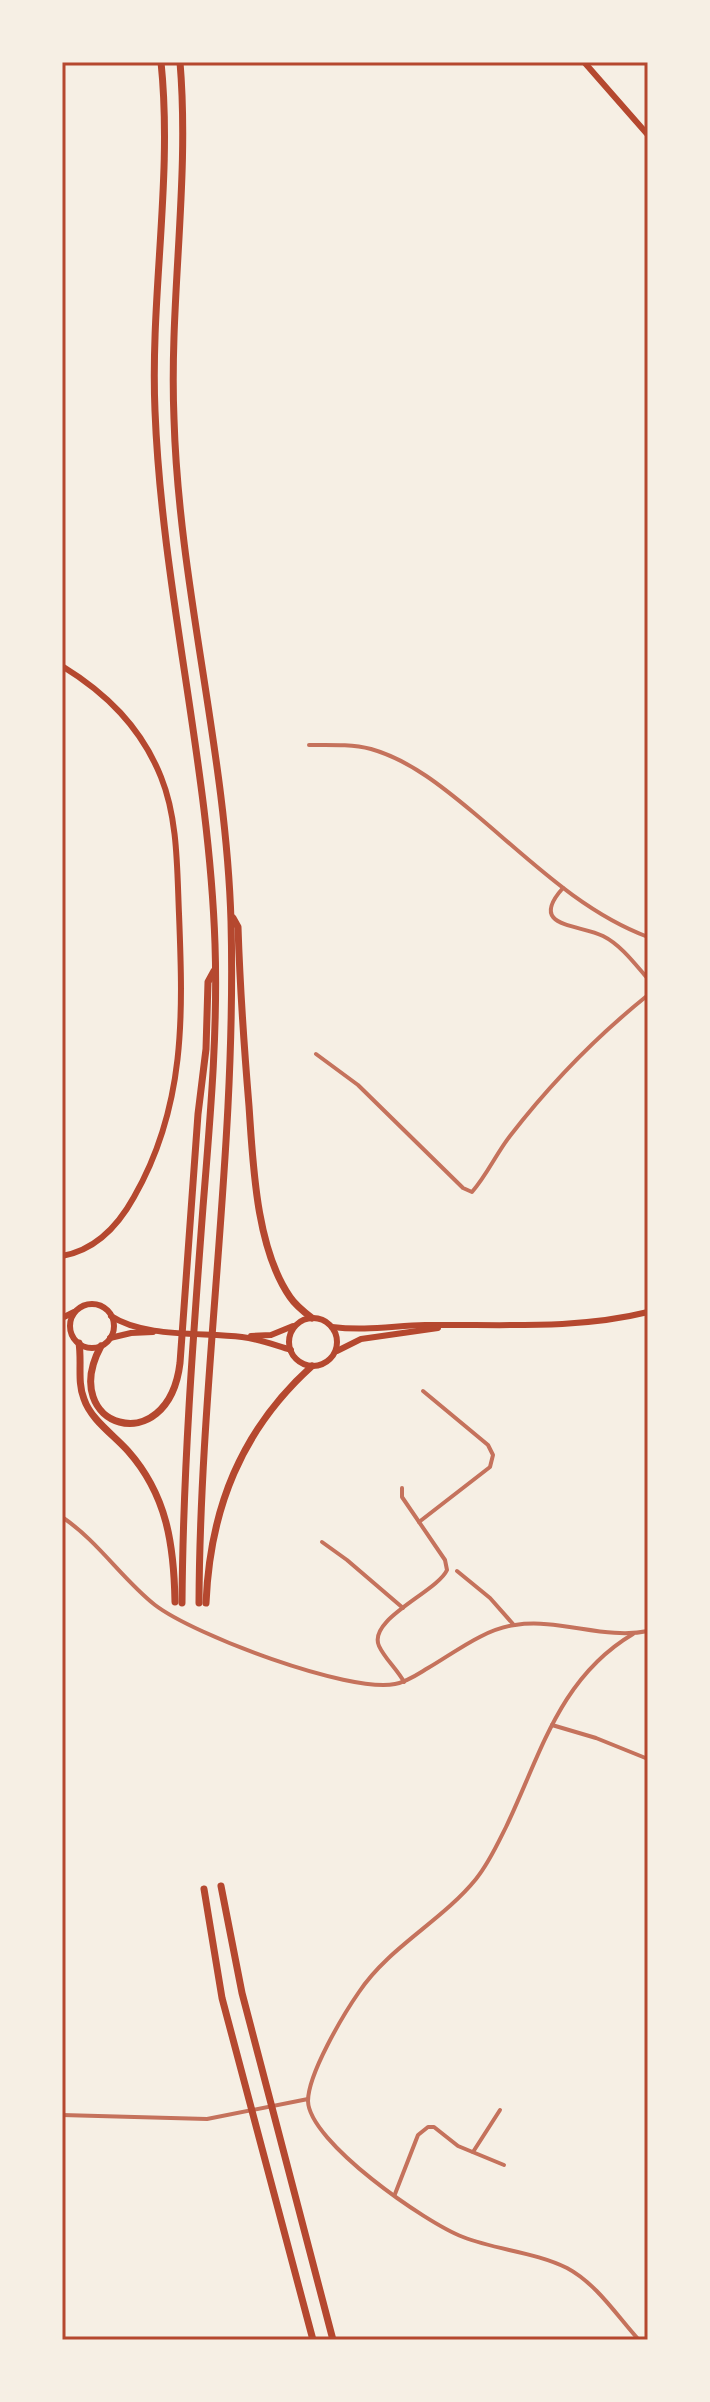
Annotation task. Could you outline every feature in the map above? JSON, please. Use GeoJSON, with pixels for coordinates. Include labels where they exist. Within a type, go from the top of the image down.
{"type":"FeatureCollection","features":[{"type":"Feature","properties":{"kind":"highway"},"geometry":{"type":"LineString","coordinates":[[77,1341],[81,1390],[86,1405],[145,1474],[159,1500],[170,1530],[179,1602],[210,1117],[215,969],[205,817],[167,549],[156,432],[154,343],[164,140],[161,62]]}},
{"type":"Feature","properties":{"kind":"highway"},"geometry":{"type":"LineString","coordinates":[[180,62],[183,140],[173,344],[174,430],[181,516],[220,802],[231,914],[231,1048],[204,1432],[202,1603],[216,1522],[230,1479],[255,1433],[312,1366]]}},
{"type":"Feature","properties":{"kind":"highway"},"geometry":{"type":"LineString","coordinates":[[231,914],[238,927],[243,1036],[260,1216],[282,1284],[296,1306],[312,1318]]}},
{"type":"Feature","properties":{"kind":"highway"},"geometry":{"type":"LineString","coordinates":[[101,1346],[93,1360],[89,1378],[97,1406],[113,1419],[128,1423],[147,1420],[164,1408],[174,1390],[180,1363],[198,1114],[206,1049],[208,982],[215,969]]}},
{"type":"Feature","properties":{"kind":"highway"},"geometry":{"type":"LineString","coordinates":[[221,1886],[246,2008],[333,2340]]}},
{"type":"Feature","properties":{"kind":"highway"},"geometry":{"type":"LineString","coordinates":[[204,1889],[222,1998],[313,2340]]}},
{"type":"Feature","properties":{"kind":"main road"},"geometry":{"type":"LineString","coordinates":[[584,62],[648,135]]}},
{"type":"Feature","properties":{"kind":"main road"},"geometry":{"type":"LineString","coordinates":[[62,666],[96,688],[123,715],[143,741],[162,780],[170,808],[175,846],[181,1000],[176,1082],[163,1133],[148,1171],[115,1226],[88,1248],[62,1256]]}},
{"type":"Feature","properties":{"kind":"main road"},"geometry":{"type":"LineString","coordinates":[[62,1318],[87,1305],[98,1305],[111,1316],[130,1325],[243,1337],[291,1350]]}},
{"type":"Feature","properties":{"kind":"main road"},"geometry":{"type":"LineString","coordinates":[[77,1310],[70,1326],[77,1341]]}},
{"type":"Feature","properties":{"kind":"main road"},"geometry":{"type":"LineString","coordinates":[[243,1337],[271,1335],[312,1318],[323,1320],[332,1327],[359,1331],[413,1325],[570,1323],[648,1312]]}},
{"type":"Feature","properties":{"kind":"main road"},"geometry":{"type":"LineString","coordinates":[[110,1338],[113,1327],[111,1316]]}},
{"type":"Feature","properties":{"kind":"main road"},"geometry":{"type":"LineString","coordinates":[[297,1324],[289,1339],[291,1350],[297,1360],[312,1366],[326,1363],[335,1352],[361,1339],[470,1325]]}},
{"type":"Feature","properties":{"kind":"main road"},"geometry":{"type":"LineString","coordinates":[[332,1327],[337,1339],[335,1352]]}},
{"type":"Feature","properties":{"kind":"main road"},"geometry":{"type":"LineString","coordinates":[[62,1331],[90,1347],[101,1346],[110,1338],[131,1333],[168,1331]]}},
{"type":"Feature","properties":{"kind":"street"},"geometry":{"type":"LineString","coordinates":[[309,745],[356,747],[406,764],[442,787],[600,915],[648,937]]}},
{"type":"Feature","properties":{"kind":"street"},"geometry":{"type":"LineString","coordinates":[[563,888],[552,899],[553,918],[569,927],[603,936],[626,953],[648,979]]}},
{"type":"Feature","properties":{"kind":"street"},"geometry":{"type":"LineString","coordinates":[[316,1054],[358,1085],[463,1188],[472,1192],[509,1138],[554,1083],[613,1023],[648,995]]}},
{"type":"Feature","properties":{"kind":"street"},"geometry":{"type":"LineString","coordinates":[[419,1522],[490,1467],[493,1455],[488,1445],[423,1391]]}},
{"type":"Feature","properties":{"kind":"street"},"geometry":{"type":"LineString","coordinates":[[402,1488],[402,1497],[445,1560],[447,1570],[438,1583],[385,1624],[378,1637],[380,1647],[404,1682]]}},
{"type":"Feature","properties":{"kind":"street"},"geometry":{"type":"LineString","coordinates":[[62,1517],[90,1540],[144,1596],[176,1619],[296,1668],[369,1686],[404,1682],[480,1638],[513,1625],[574,1627],[633,1634],[648,1631]]}},
{"type":"Feature","properties":{"kind":"street"},"geometry":{"type":"LineString","coordinates":[[322,1542],[403,1608]]}},
{"type":"Feature","properties":{"kind":"street"},"geometry":{"type":"LineString","coordinates":[[457,1571],[490,1598],[513,1625]]}},
{"type":"Feature","properties":{"kind":"street"},"geometry":{"type":"LineString","coordinates":[[633,1634],[586,1671],[562,1704],[482,1872],[457,1900],[385,1963],[360,1991],[319,2066],[308,2099],[313,2119],[324,2137],[422,2216],[455,2234],[556,2263],[578,2275],[639,2340]]}},
{"type":"Feature","properties":{"kind":"street"},"geometry":{"type":"LineString","coordinates":[[552,1725],[596,1738],[648,1759]]}},
{"type":"Feature","properties":{"kind":"street"},"geometry":{"type":"LineString","coordinates":[[62,2115],[189,2120],[223,2117],[308,2099]]}},
{"type":"Feature","properties":{"kind":"street"},"geometry":{"type":"LineString","coordinates":[[473,2152],[500,2110]]}},
{"type":"Feature","properties":{"kind":"street"},"geometry":{"type":"LineString","coordinates":[[395,2194],[418,2135],[428,2127],[434,2127],[458,2146],[504,2165]]}}]}
